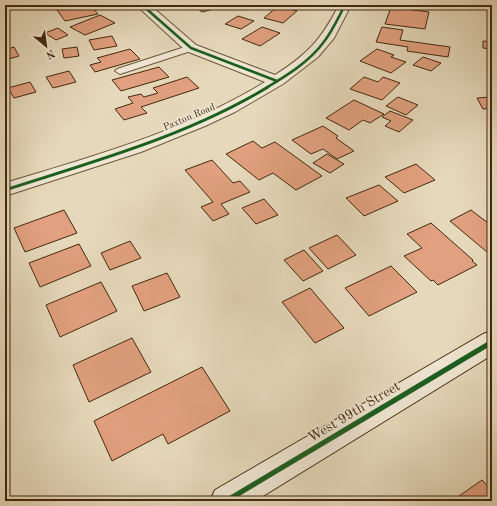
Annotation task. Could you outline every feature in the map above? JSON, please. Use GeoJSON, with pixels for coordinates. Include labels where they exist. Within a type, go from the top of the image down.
{"type":"FeatureCollection","features":[{"type":"Feature","properties":{"kind":"street"},"geometry":{"type":"LineString","coordinates":[[142,5],[191,48],[278,81]]}},
{"type":"Feature","properties":{"kind":"street","name":"Paxton Road"},"geometry":{"type":"LineString","coordinates":[[5,190],[137,146],[209,119],[278,81],[298,67],[321,46],[345,5]]}},
{"type":"Feature","properties":{"kind":"street","name":"West 99th Street"},"geometry":{"type":"LineString","coordinates":[[226,501],[492,342]]}},
{"type":"Feature","properties":{"kind":"lane"},"geometry":{"type":"LineString","coordinates":[[120,71],[191,48]]}},
{"type":"Feature","properties":{"kind":"building"},"geometry":{"type":"Polygon","coordinates":[[[193,5],[214,5],[218,8],[202,12],[193,5]]]}},
{"type":"Feature","properties":{"kind":"building"},"geometry":{"type":"Polygon","coordinates":[[[78,6],[79,8],[91,6],[98,14],[65,21],[57,10],[78,6]]]}},
{"type":"Feature","properties":{"kind":"building"},"geometry":{"type":"Polygon","coordinates":[[[278,6],[297,11],[283,23],[264,18],[278,6]]]}},
{"type":"Feature","properties":{"kind":"building"},"geometry":{"type":"Polygon","coordinates":[[[391,7],[429,12],[425,29],[385,24],[391,7]]]}},
{"type":"Feature","properties":{"kind":"building"},"geometry":{"type":"Polygon","coordinates":[[[100,15],[115,23],[85,35],[70,27],[100,15]]]}},
{"type":"Feature","properties":{"kind":"building"},"geometry":{"type":"Polygon","coordinates":[[[238,16],[254,21],[241,29],[225,24],[238,16]]]}},
{"type":"Feature","properties":{"kind":"building"},"geometry":{"type":"Polygon","coordinates":[[[262,27],[280,33],[260,46],[242,39],[262,27]]]}},
{"type":"Feature","properties":{"kind":"building"},"geometry":{"type":"Polygon","coordinates":[[[382,27],[403,30],[400,40],[450,47],[448,57],[407,51],[408,47],[376,42],[382,27]]]}},
{"type":"Feature","properties":{"kind":"building"},"geometry":{"type":"Polygon","coordinates":[[[58,28],[68,35],[56,40],[45,33],[58,28]]]}},
{"type":"Feature","properties":{"kind":"building"},"geometry":{"type":"Polygon","coordinates":[[[112,36],[117,46],[94,50],[89,40],[112,36]]]}},
{"type":"Feature","properties":{"kind":"building"},"geometry":{"type":"Polygon","coordinates":[[[483,41],[492,42],[492,49],[483,48],[483,41]]]}},
{"type":"Feature","properties":{"kind":"building"},"geometry":{"type":"Polygon","coordinates":[[[14,47],[19,56],[5,60],[5,50],[14,47]]]}},
{"type":"Feature","properties":{"kind":"building"},"geometry":{"type":"Polygon","coordinates":[[[77,47],[79,56],[64,58],[62,49],[77,47]]]}},
{"type":"Feature","properties":{"kind":"building"},"geometry":{"type":"Polygon","coordinates":[[[130,49],[140,59],[95,72],[90,65],[101,62],[97,58],[130,49]]]}},
{"type":"Feature","properties":{"kind":"building"},"geometry":{"type":"Polygon","coordinates":[[[377,49],[394,55],[391,57],[406,62],[391,73],[360,61],[377,49]]]}},
{"type":"Feature","properties":{"kind":"building"},"geometry":{"type":"Polygon","coordinates":[[[423,57],[441,63],[431,71],[413,65],[423,57]]]}},
{"type":"Feature","properties":{"kind":"building"},"geometry":{"type":"Polygon","coordinates":[[[159,67],[169,77],[121,91],[112,80],[159,67]]]}},
{"type":"Feature","properties":{"kind":"building"},"geometry":{"type":"Polygon","coordinates":[[[69,71],[76,82],[53,88],[46,77],[69,71]]]}},
{"type":"Feature","properties":{"kind":"building"},"geometry":{"type":"Polygon","coordinates":[[[187,77],[199,88],[141,107],[147,113],[124,120],[115,109],[133,103],[128,97],[141,94],[144,97],[158,93],[153,88],[187,77]]]}},
{"type":"Feature","properties":{"kind":"building"},"geometry":{"type":"Polygon","coordinates":[[[364,77],[378,82],[383,77],[400,83],[382,100],[350,89],[364,77]]]}},
{"type":"Feature","properties":{"kind":"building"},"geometry":{"type":"Polygon","coordinates":[[[30,82],[36,92],[14,98],[8,88],[30,82]]]}},
{"type":"Feature","properties":{"kind":"building"},"geometry":{"type":"Polygon","coordinates":[[[398,97],[418,105],[406,115],[386,106],[398,97]]]}},
{"type":"Feature","properties":{"kind":"building"},"geometry":{"type":"Polygon","coordinates":[[[492,97],[492,108],[483,109],[477,98],[492,97]]]}},
{"type":"Feature","properties":{"kind":"building"},"geometry":{"type":"Polygon","coordinates":[[[354,100],[384,114],[370,123],[363,120],[349,130],[326,118],[354,100]]]}},
{"type":"Feature","properties":{"kind":"building"},"geometry":{"type":"Polygon","coordinates":[[[390,111],[413,120],[399,132],[385,126],[391,121],[382,117],[390,111]]]}},
{"type":"Feature","properties":{"kind":"building"},"geometry":{"type":"Polygon","coordinates":[[[323,126],[338,136],[336,138],[354,151],[337,159],[323,149],[311,154],[292,140],[323,126]]]}},
{"type":"Feature","properties":{"kind":"building"},"geometry":{"type":"Polygon","coordinates":[[[253,141],[262,148],[275,142],[322,176],[296,190],[273,173],[259,180],[226,154],[253,141]]]}},
{"type":"Feature","properties":{"kind":"building"},"geometry":{"type":"Polygon","coordinates":[[[327,154],[344,164],[330,173],[313,163],[327,154]]]}},
{"type":"Feature","properties":{"kind":"building"},"geometry":{"type":"Polygon","coordinates":[[[212,160],[233,183],[240,181],[250,192],[221,204],[229,214],[213,221],[201,207],[213,202],[185,170],[212,160]]]}},
{"type":"Feature","properties":{"kind":"building"},"geometry":{"type":"Polygon","coordinates":[[[416,164],[435,180],[404,193],[385,177],[416,164]]]}},
{"type":"Feature","properties":{"kind":"building"},"geometry":{"type":"Polygon","coordinates":[[[379,185],[398,201],[364,216],[346,198],[379,185]]]}},
{"type":"Feature","properties":{"kind":"building"},"geometry":{"type":"Polygon","coordinates":[[[264,199],[278,215],[256,224],[242,208],[264,199]]]}},
{"type":"Feature","properties":{"kind":"building"},"geometry":{"type":"Polygon","coordinates":[[[64,210],[77,233],[25,252],[14,228],[64,210]]]}},
{"type":"Feature","properties":{"kind":"building"},"geometry":{"type":"Polygon","coordinates":[[[471,210],[492,226],[492,250],[487,252],[450,221],[471,210]]]}},
{"type":"Feature","properties":{"kind":"building"},"geometry":{"type":"Polygon","coordinates":[[[431,223],[477,265],[438,285],[433,280],[431,281],[404,256],[422,248],[407,234],[431,223]]]}},
{"type":"Feature","properties":{"kind":"building"},"geometry":{"type":"Polygon","coordinates":[[[337,235],[356,255],[328,269],[309,248],[337,235]]]}},
{"type":"Feature","properties":{"kind":"building"},"geometry":{"type":"Polygon","coordinates":[[[130,241],[141,258],[110,270],[101,253],[130,241]]]}},
{"type":"Feature","properties":{"kind":"building"},"geometry":{"type":"Polygon","coordinates":[[[79,244],[91,266],[40,287],[29,263],[79,244]]]}},
{"type":"Feature","properties":{"kind":"building"},"geometry":{"type":"Polygon","coordinates":[[[304,250],[323,271],[303,281],[284,260],[304,250]]]}},
{"type":"Feature","properties":{"kind":"building"},"geometry":{"type":"Polygon","coordinates":[[[391,266],[417,292],[369,316],[345,288],[391,266]]]}},
{"type":"Feature","properties":{"kind":"building"},"geometry":{"type":"Polygon","coordinates":[[[167,273],[180,297],[144,311],[132,286],[167,273]]]}},
{"type":"Feature","properties":{"kind":"building"},"geometry":{"type":"Polygon","coordinates":[[[101,282],[117,311],[60,337],[46,305],[101,282]]]}},
{"type":"Feature","properties":{"kind":"building"},"geometry":{"type":"Polygon","coordinates":[[[310,288],[344,328],[315,343],[282,302],[310,288]]]}},
{"type":"Feature","properties":{"kind":"building"},"geometry":{"type":"Polygon","coordinates":[[[132,338],[151,372],[89,402],[73,365],[132,338]]]}},
{"type":"Feature","properties":{"kind":"building"},"geometry":{"type":"Polygon","coordinates":[[[202,367],[230,411],[168,444],[163,434],[112,461],[94,421],[202,367]]]}},
{"type":"Feature","properties":{"kind":"building"},"geometry":{"type":"Polygon","coordinates":[[[482,480],[492,491],[492,501],[452,501],[482,480]]]}},
{"type":"Feature","properties":{"kind":"cycle path"},"geometry":{"type":"LineString","coordinates":[[142,5],[191,48],[277,81]]}},
{"type":"Feature","properties":{"kind":"cycle path"},"geometry":{"type":"LineString","coordinates":[[5,190],[103,159],[167,136],[198,123],[259,92],[299,66],[320,47],[334,27],[345,5]]}},
{"type":"Feature","properties":{"kind":"cycle path"},"geometry":{"type":"LineString","coordinates":[[226,501],[492,342]]}}]}
